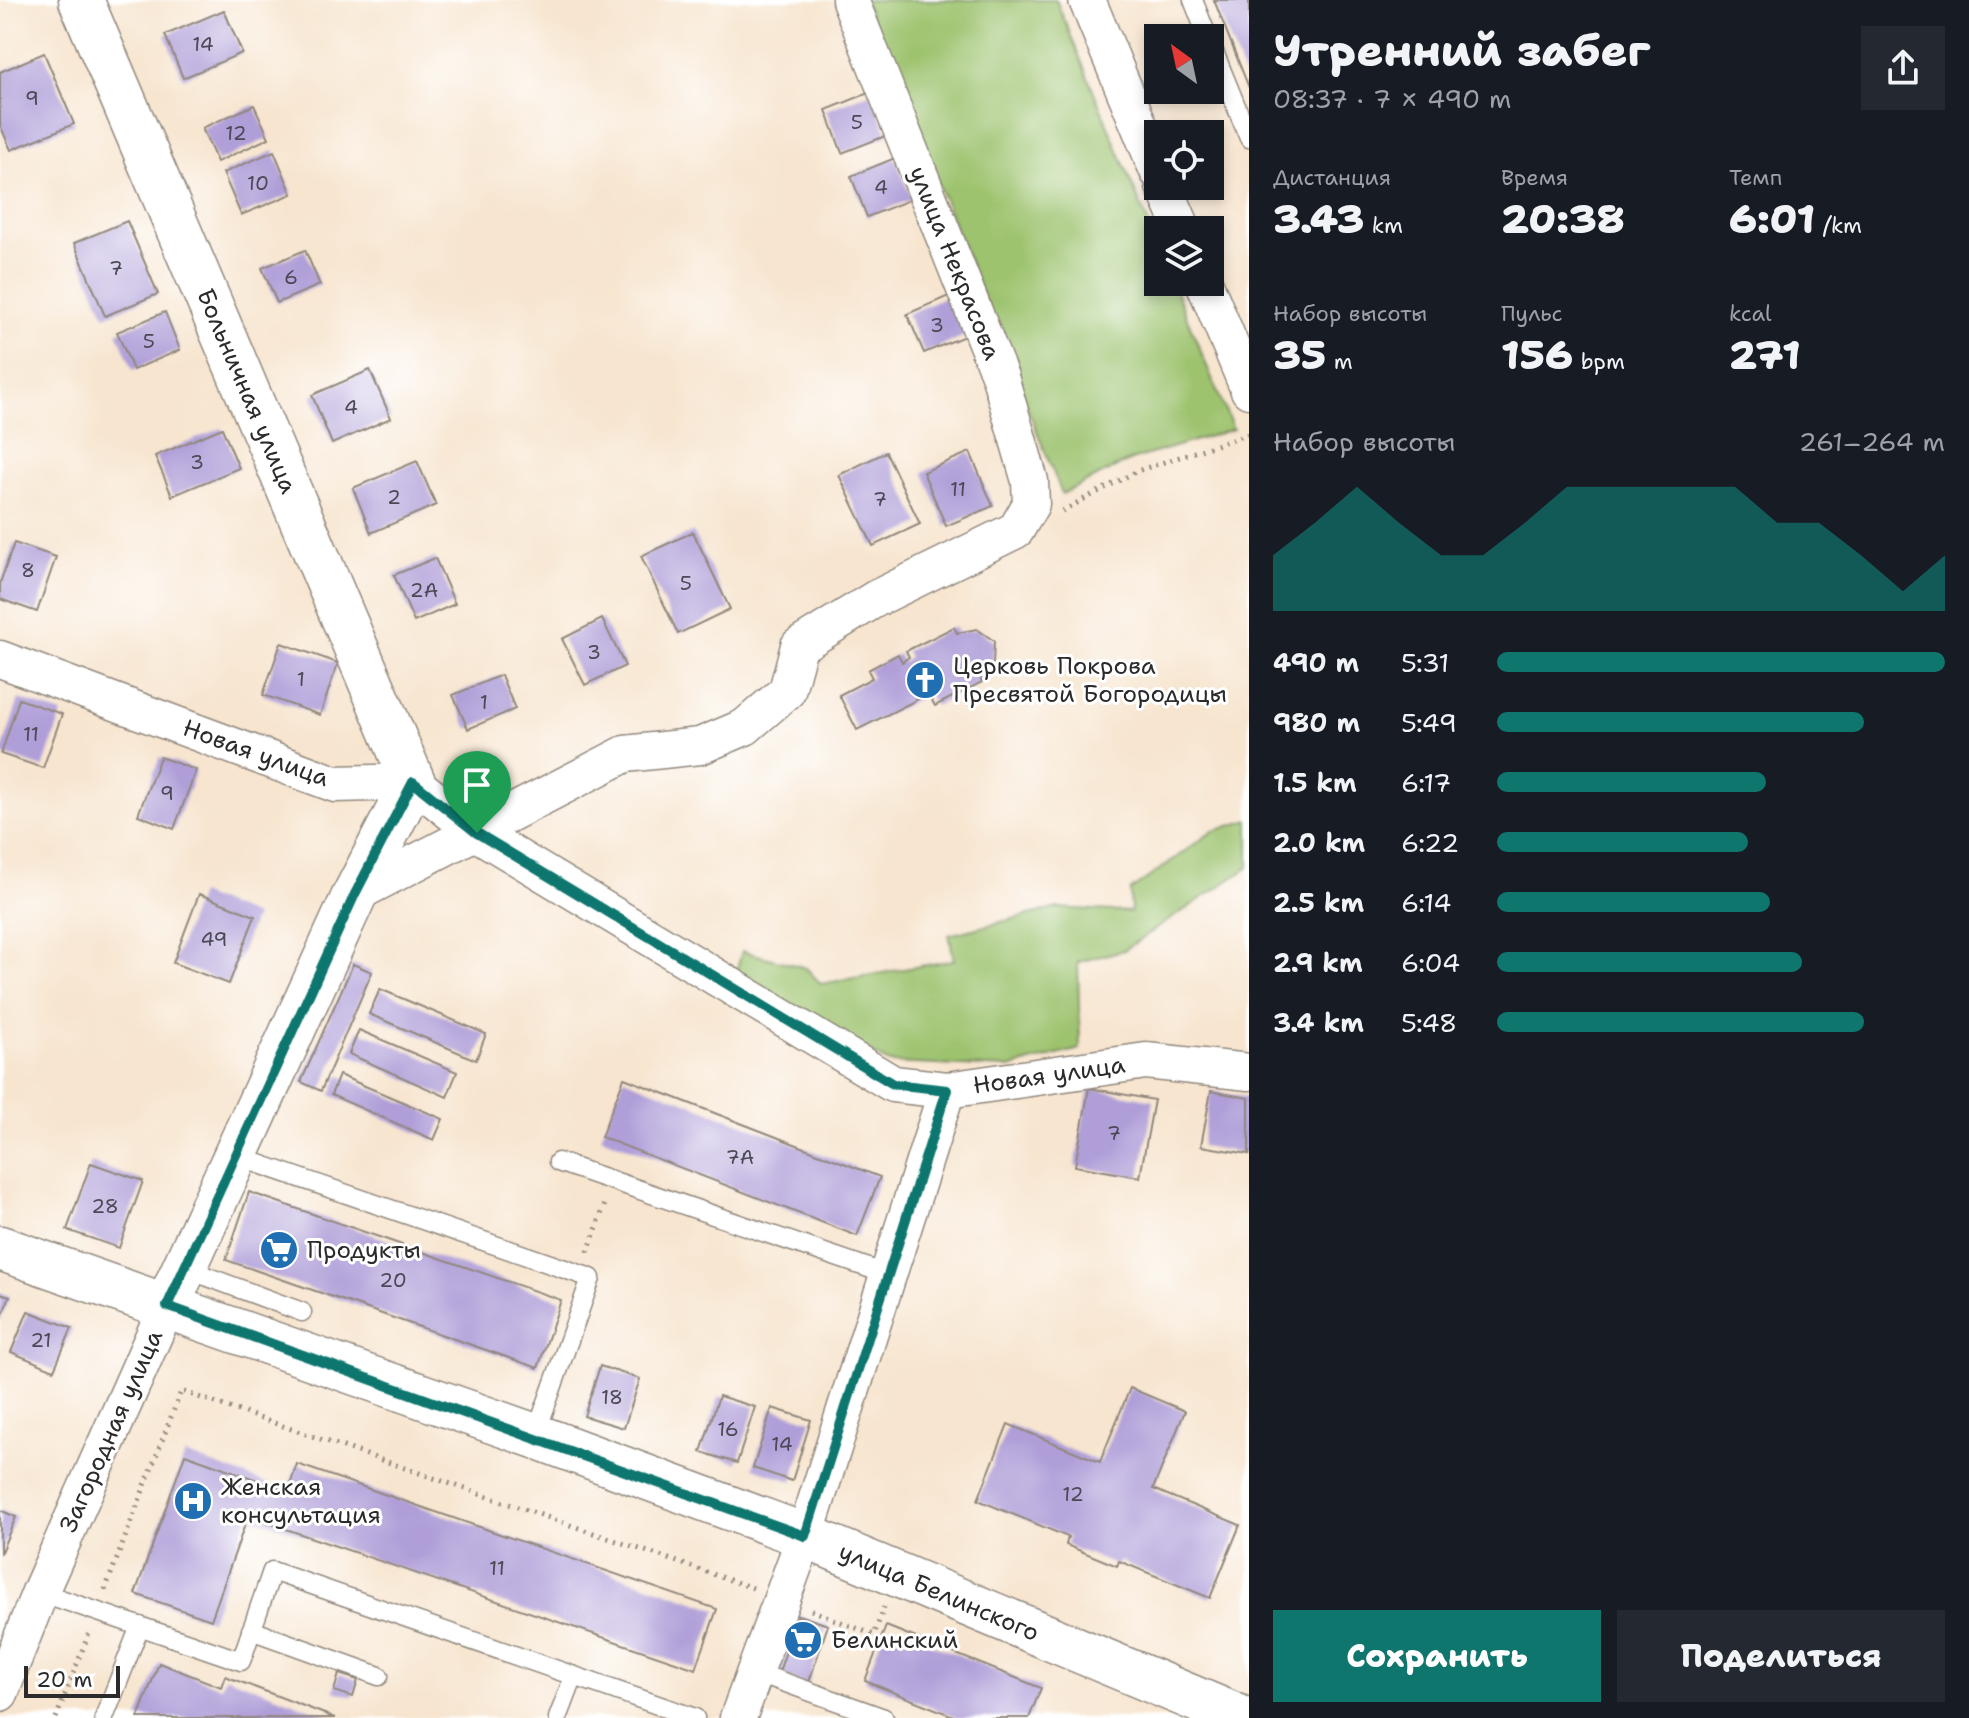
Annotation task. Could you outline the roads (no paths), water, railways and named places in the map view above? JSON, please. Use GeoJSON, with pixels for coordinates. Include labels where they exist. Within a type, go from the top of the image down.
{"type":"FeatureCollection","features":[{"type":"Feature","properties":{"kind":"street","name":"Больничная улица"},"geometry":{"type":"LineString","coordinates":[[81,0],[413,782]]}},
{"type":"Feature","properties":{"kind":"street","name":"улица Некрасова"},"geometry":{"type":"LineString","coordinates":[[477,833],[625,754],[700,746],[745,727],[787,691],[799,646],[875,599],[1016,530],[1031,504],[1030,481],[1000,377],[850,0]]}},
{"type":"Feature","properties":{"kind":"street"},"geometry":{"type":"LineString","coordinates":[[1092,2],[1144,135]]}},
{"type":"Feature","properties":{"kind":"street"},"geometry":{"type":"LineString","coordinates":[[1210,296],[1249,390]]}},
{"type":"Feature","properties":{"kind":"street","name":"Новая улица"},"geometry":{"type":"LineString","coordinates":[[0,659],[335,784],[413,782],[477,833],[893,1084],[947,1090],[1146,1061],[1249,1072]]}},
{"type":"Feature","properties":{"kind":"street","name":"Загородная улица"},"geometry":{"type":"LineString","coordinates":[[0,1693],[40,1592],[176,1287],[355,894],[413,782]]}},
{"type":"Feature","properties":{"kind":"street"},"geometry":{"type":"LineString","coordinates":[[355,894],[477,833]]}},
{"type":"Feature","properties":{"kind":"street"},"geometry":{"type":"LineString","coordinates":[[738,1718],[805,1536],[947,1090]]}},
{"type":"Feature","properties":{"kind":"street","name":"улица Белинского"},"geometry":{"type":"LineString","coordinates":[[0,1248],[176,1287],[535,1436],[805,1536],[1241,1718]]}},
{"type":"Feature","properties":{"kind":"lane"},"geometry":{"type":"LineString","coordinates":[[1193,0],[1203,24]]}},
{"type":"Feature","properties":{"kind":"lane"},"geometry":{"type":"LineString","coordinates":[[1224,77],[1249,138]]}},
{"type":"Feature","properties":{"kind":"lane"},"geometry":{"type":"LineString","coordinates":[[236,1156],[591,1278],[535,1436]]}},
{"type":"Feature","properties":{"kind":"lane"},"geometry":{"type":"LineString","coordinates":[[558,1162],[889,1275]]}},
{"type":"Feature","properties":{"kind":"lane"},"geometry":{"type":"LineString","coordinates":[[176,1287],[302,1312]]}},
{"type":"Feature","properties":{"kind":"lane"},"geometry":{"type":"LineString","coordinates":[[40,1592],[241,1661],[272,1571],[695,1718]]}},
{"type":"Feature","properties":{"kind":"lane"},"geometry":{"type":"LineString","coordinates":[[104,1718],[140,1626]]}},
{"type":"Feature","properties":{"kind":"lane"},"geometry":{"type":"LineString","coordinates":[[251,1630],[379,1676]]}},
{"type":"Feature","properties":{"kind":"lane"},"geometry":{"type":"LineString","coordinates":[[755,1672],[884,1718]]}},
{"type":"Feature","properties":{"kind":"lane"},"geometry":{"type":"LineString","coordinates":[[558,1718],[574,1676]]}},
{"type":"Feature","properties":{"kind":"place","name":"Церковь Покрова Пресвятой Богородицы"},"geometry":{"type":"Point","coordinates":[925,680]}},
{"type":"Feature","properties":{"kind":"place","name":"Продукты"},"geometry":{"type":"Point","coordinates":[279,1250]}},
{"type":"Feature","properties":{"kind":"place","name":"Женская консультация"},"geometry":{"type":"Point","coordinates":[193,1501]}},
{"type":"Feature","properties":{"kind":"place","name":"Белинский"},"geometry":{"type":"Point","coordinates":[803,1640]}}]}
